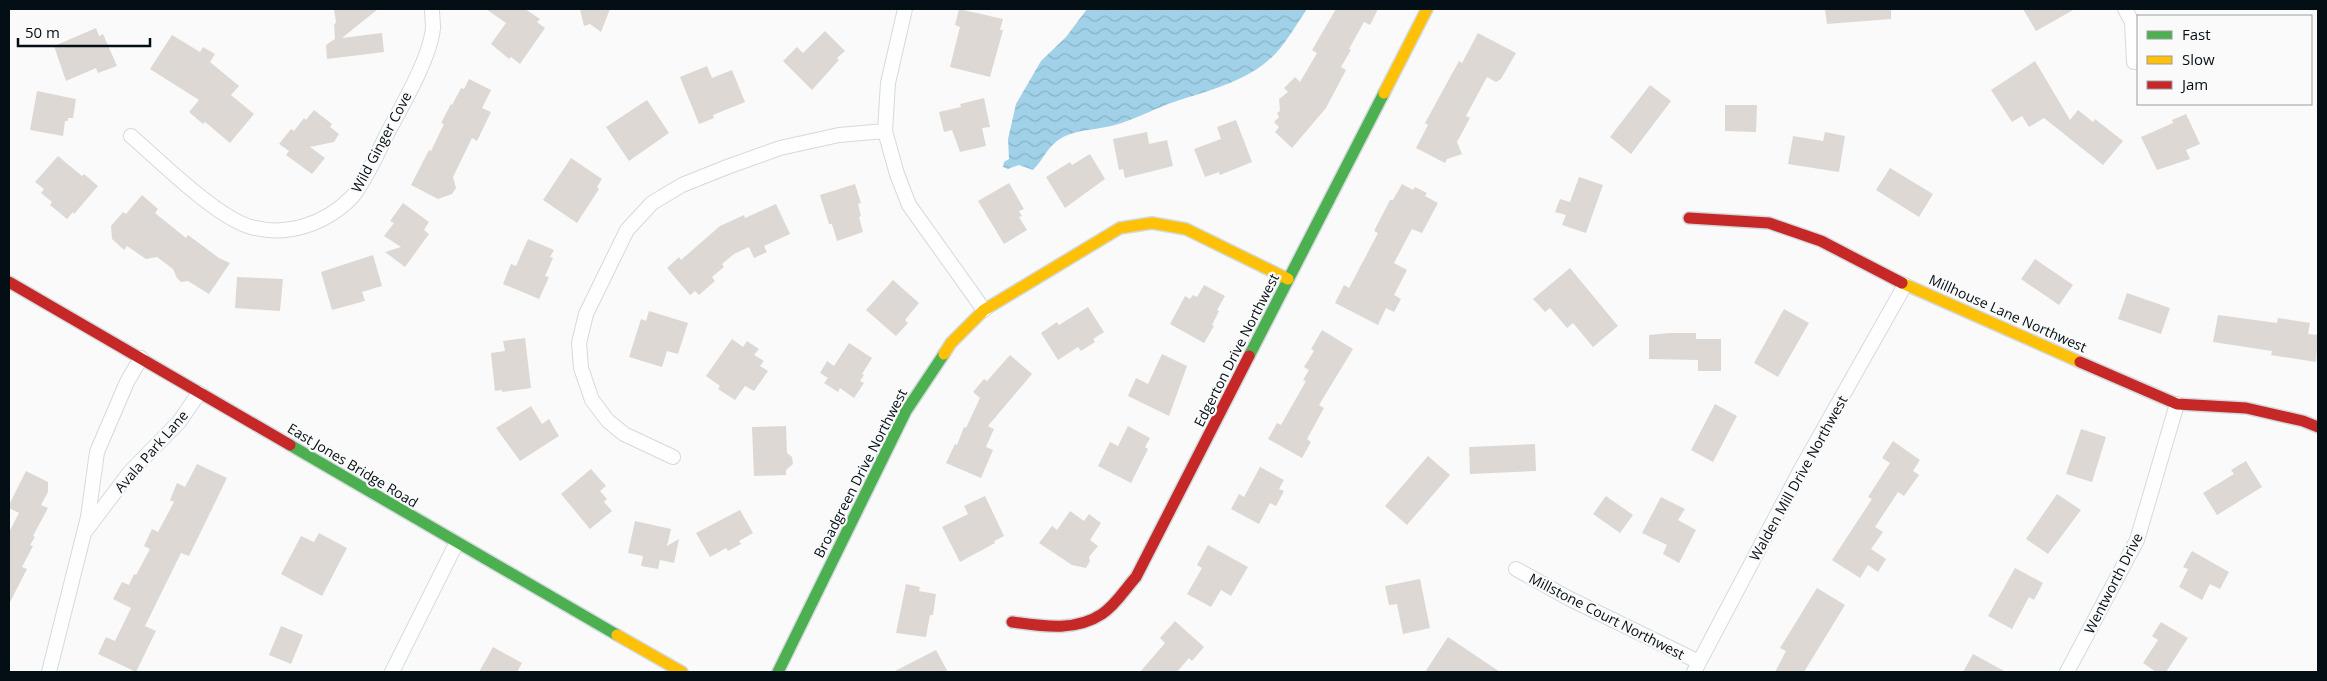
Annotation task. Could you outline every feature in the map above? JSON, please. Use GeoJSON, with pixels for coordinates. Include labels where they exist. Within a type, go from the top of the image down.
{"type":"FeatureCollection","features":[{"type":"Feature","properties":{"kind":"street","name":"Wild Ginger Cove"},"geometry":{"type":"LineString","coordinates":[[131,136],[212,204],[249,227],[276,232],[303,228],[330,216],[352,197],[396,117],[425,56],[433,28],[432,9]]}},
{"type":"Feature","properties":{"kind":"street"},"geometry":{"type":"LineString","coordinates":[[905,9],[888,83],[885,131],[897,174],[909,205],[984,310]]}},
{"type":"Feature","properties":{"kind":"street","name":"Edgerton Drive Northwest"},"geometry":{"type":"LineString","coordinates":[[1012,622],[1055,628],[1081,623],[1102,614],[1136,577],[1427,9]]}},
{"type":"Feature","properties":{"kind":"street"},"geometry":{"type":"LineString","coordinates":[[2125,9],[2132,22],[2134,62]]}},
{"type":"Feature","properties":{"kind":"street"},"geometry":{"type":"LineString","coordinates":[[673,457],[624,434],[608,421],[592,400],[581,368],[579,343],[586,314],[627,230],[652,203],[682,185],[727,167],[780,148],[840,135],[885,131]]}},
{"type":"Feature","properties":{"kind":"street","name":"Millhouse Lane Northwest"},"geometry":{"type":"LineString","coordinates":[[1690,218],[1769,224],[1821,242],[1905,285],[2178,404],[2246,408],[2303,421],[2318,427]]}},
{"type":"Feature","properties":{"kind":"street","name":"Broadgreen Drive Northwest"},"geometry":{"type":"LineString","coordinates":[[778,672],[906,411],[951,343],[984,310],[1120,228],[1152,223],[1186,229],[1288,279]]}},
{"type":"Feature","properties":{"kind":"street","name":"East Jones Bridge Road"},"geometry":{"type":"LineString","coordinates":[[9,282],[198,393],[319,461],[456,544],[682,672]]}},
{"type":"Feature","properties":{"kind":"street","name":"Walden Mill Drive Northwest"},"geometry":{"type":"LineString","coordinates":[[1696,667],[1800,471],[1905,285]]}},
{"type":"Feature","properties":{"kind":"street","name":"Avala Park Lane"},"geometry":{"type":"LineString","coordinates":[[49,672],[85,532],[97,452],[128,382],[141,358]]}},
{"type":"Feature","properties":{"kind":"street","name":"Avala Park Lane"},"geometry":{"type":"LineString","coordinates":[[85,532],[130,472],[179,422],[198,393]]}},
{"type":"Feature","properties":{"kind":"street","name":"Wentworth Drive"},"geometry":{"type":"LineString","coordinates":[[2067,672],[2137,540],[2178,404]]}},
{"type":"Feature","properties":{"kind":"street"},"geometry":{"type":"LineString","coordinates":[[392,672],[456,544]]}},
{"type":"Feature","properties":{"kind":"street","name":"Millstone Court Northwest"},"geometry":{"type":"LineString","coordinates":[[1516,569],[1696,667]]}},
{"type":"Feature","properties":{"kind":"water"},"geometry":{"type":"Polygon","coordinates":[[[1087,9],[1307,9],[1276,53],[1253,72],[1225,85],[1168,104],[1122,123],[1069,134],[1057,141],[1049,149],[1033,170],[1019,165],[1008,169],[1003,167],[1004,162],[1009,159],[1008,139],[1016,104],[1041,61],[1066,37],[1087,9]]]}},
{"type":"Feature","properties":{"kind":"building"},"geometry":{"type":"Polygon","coordinates":[[[334,9],[378,9],[342,38],[382,33],[384,52],[327,59],[326,45],[335,39],[334,25],[336,22],[334,9]]]}},
{"type":"Feature","properties":{"kind":"building"},"geometry":{"type":"Polygon","coordinates":[[[486,9],[525,9],[540,19],[537,22],[545,28],[520,64],[511,57],[509,59],[491,44],[506,23],[486,9]]]}},
{"type":"Feature","properties":{"kind":"building"},"geometry":{"type":"Polygon","coordinates":[[[580,9],[610,9],[601,32],[590,24],[584,26],[580,9]]]}},
{"type":"Feature","properties":{"kind":"building"},"geometry":{"type":"Polygon","coordinates":[[[959,9],[1003,19],[1000,30],[1003,30],[990,77],[950,67],[960,27],[955,25],[959,9]]]}},
{"type":"Feature","properties":{"kind":"building"},"geometry":{"type":"Polygon","coordinates":[[[1336,9],[1378,9],[1370,25],[1364,22],[1349,49],[1351,50],[1341,67],[1346,70],[1326,108],[1292,148],[1275,132],[1279,127],[1274,122],[1279,117],[1277,113],[1280,111],[1279,99],[1288,92],[1284,88],[1295,77],[1300,82],[1317,53],[1312,50],[1336,9]]]}},
{"type":"Feature","properties":{"kind":"building"},"geometry":{"type":"Polygon","coordinates":[[[1825,9],[1891,9],[1891,19],[1827,24],[1825,9]]]}},
{"type":"Feature","properties":{"kind":"building"},"geometry":{"type":"Polygon","coordinates":[[[2023,9],[2075,9],[2036,31],[2023,9]]]}},
{"type":"Feature","properties":{"kind":"building"},"geometry":{"type":"Polygon","coordinates":[[[96,28],[99,36],[103,34],[117,66],[98,73],[96,68],[66,81],[54,46],[96,28]]]}},
{"type":"Feature","properties":{"kind":"building"},"geometry":{"type":"Polygon","coordinates":[[[825,31],[845,51],[837,58],[839,60],[812,90],[783,61],[797,47],[803,53],[825,31]]]}},
{"type":"Feature","properties":{"kind":"building"},"geometry":{"type":"Polygon","coordinates":[[[1478,33],[1516,53],[1501,79],[1496,82],[1487,77],[1466,116],[1470,118],[1457,142],[1462,154],[1447,159],[1445,163],[1416,148],[1428,125],[1425,123],[1459,61],[1462,63],[1478,33]]]}},
{"type":"Feature","properties":{"kind":"building"},"geometry":{"type":"Polygon","coordinates":[[[172,35],[200,52],[203,47],[215,54],[210,62],[239,86],[231,95],[254,114],[230,143],[205,122],[203,124],[189,112],[199,100],[150,69],[172,35]]]}},
{"type":"Feature","properties":{"kind":"building"},"geometry":{"type":"Polygon","coordinates":[[[2035,61],[2070,120],[2078,110],[2093,122],[2095,119],[2123,141],[2103,165],[2044,118],[2029,127],[2022,116],[2012,122],[1991,90],[2035,61]]]}},
{"type":"Feature","properties":{"kind":"building"},"geometry":{"type":"Polygon","coordinates":[[[707,66],[712,78],[732,70],[745,102],[713,115],[714,118],[699,124],[680,77],[707,66]]]}},
{"type":"Feature","properties":{"kind":"building"},"geometry":{"type":"Polygon","coordinates":[[[469,79],[491,90],[482,108],[491,112],[477,141],[472,138],[453,177],[456,188],[452,194],[438,199],[411,185],[429,150],[431,151],[444,124],[441,123],[451,104],[461,88],[464,89],[469,79]]]}},
{"type":"Feature","properties":{"kind":"building"},"geometry":{"type":"Polygon","coordinates":[[[1650,85],[1671,101],[1631,154],[1610,137],[1650,85]]]}},
{"type":"Feature","properties":{"kind":"building"},"geometry":{"type":"Polygon","coordinates":[[[37,91],[76,99],[73,118],[68,118],[68,121],[65,121],[63,136],[30,130],[37,91]]]}},
{"type":"Feature","properties":{"kind":"building"},"geometry":{"type":"Polygon","coordinates":[[[984,98],[990,127],[982,128],[986,146],[960,152],[952,130],[944,132],[939,112],[961,107],[960,104],[984,98]]]}},
{"type":"Feature","properties":{"kind":"building"},"geometry":{"type":"Polygon","coordinates":[[[647,100],[669,133],[629,161],[606,127],[647,100]]]}},
{"type":"Feature","properties":{"kind":"building"},"geometry":{"type":"Polygon","coordinates":[[[1725,105],[1757,105],[1756,132],[1725,131],[1725,105]]]}},
{"type":"Feature","properties":{"kind":"building"},"geometry":{"type":"Polygon","coordinates":[[[314,110],[332,124],[330,127],[339,134],[334,142],[310,147],[325,158],[312,174],[286,155],[289,151],[279,144],[291,129],[294,131],[304,118],[306,120],[314,110]]]}},
{"type":"Feature","properties":{"kind":"building"},"geometry":{"type":"Polygon","coordinates":[[[2186,114],[2200,144],[2186,150],[2190,159],[2157,170],[2141,137],[2173,123],[2172,120],[2186,114]]]}},
{"type":"Feature","properties":{"kind":"building"},"geometry":{"type":"Polygon","coordinates":[[[1236,120],[1252,162],[1220,175],[1219,172],[1205,177],[1194,149],[1221,139],[1217,127],[1236,120]]]}},
{"type":"Feature","properties":{"kind":"building"},"geometry":{"type":"Polygon","coordinates":[[[1147,132],[1149,144],[1167,140],[1173,166],[1125,178],[1123,169],[1119,170],[1113,139],[1147,132]]]}},
{"type":"Feature","properties":{"kind":"building"},"geometry":{"type":"Polygon","coordinates":[[[1825,132],[1845,136],[1839,172],[1788,164],[1793,136],[1823,141],[1825,132]]]}},
{"type":"Feature","properties":{"kind":"building"},"geometry":{"type":"Polygon","coordinates":[[[1090,154],[1105,179],[1065,208],[1046,177],[1070,162],[1072,165],[1090,154]]]}},
{"type":"Feature","properties":{"kind":"building"},"geometry":{"type":"Polygon","coordinates":[[[58,156],[82,176],[84,174],[98,186],[74,214],[73,212],[67,219],[50,205],[52,202],[41,193],[44,189],[35,182],[58,156]]]}},
{"type":"Feature","properties":{"kind":"building"},"geometry":{"type":"Polygon","coordinates":[[[571,158],[602,179],[597,187],[599,189],[577,223],[543,200],[571,158]]]}},
{"type":"Feature","properties":{"kind":"building"},"geometry":{"type":"Polygon","coordinates":[[[1890,168],[1933,194],[1919,217],[1876,190],[1890,168]]]}},
{"type":"Feature","properties":{"kind":"building"},"geometry":{"type":"Polygon","coordinates":[[[1579,177],[1603,185],[1586,233],[1562,225],[1566,215],[1555,212],[1560,199],[1570,202],[1579,177]]]}},
{"type":"Feature","properties":{"kind":"building"},"geometry":{"type":"Polygon","coordinates":[[[1009,183],[1024,209],[1019,211],[1022,216],[1019,217],[1027,230],[1004,244],[978,201],[1009,183]]]}},
{"type":"Feature","properties":{"kind":"building"},"geometry":{"type":"Polygon","coordinates":[[[855,184],[861,203],[858,204],[863,232],[837,241],[832,224],[829,224],[820,195],[855,184]]]}},
{"type":"Feature","properties":{"kind":"building"},"geometry":{"type":"Polygon","coordinates":[[[1402,184],[1413,190],[1415,187],[1427,193],[1425,196],[1438,203],[1422,233],[1412,229],[1394,263],[1407,270],[1394,295],[1401,299],[1394,312],[1386,308],[1378,325],[1335,303],[1344,285],[1349,288],[1378,233],[1374,231],[1390,200],[1393,200],[1402,184]]]}},
{"type":"Feature","properties":{"kind":"building"},"geometry":{"type":"Polygon","coordinates":[[[142,195],[158,209],[155,213],[186,238],[188,235],[219,258],[230,263],[209,294],[188,281],[181,282],[173,269],[157,257],[146,259],[127,246],[124,250],[112,239],[111,226],[123,212],[126,214],[142,195]]]}},
{"type":"Feature","properties":{"kind":"building"},"geometry":{"type":"Polygon","coordinates":[[[403,203],[429,222],[424,230],[429,234],[405,267],[385,252],[401,247],[384,236],[394,223],[390,221],[403,203]]]}},
{"type":"Feature","properties":{"kind":"building"},"geometry":{"type":"Polygon","coordinates":[[[776,204],[790,234],[764,246],[767,252],[754,258],[749,247],[734,254],[722,264],[724,267],[712,277],[715,281],[699,295],[695,291],[690,295],[667,268],[679,257],[681,260],[720,226],[744,215],[745,218],[776,204]]]}},
{"type":"Feature","properties":{"kind":"building"},"geometry":{"type":"Polygon","coordinates":[[[528,239],[554,250],[550,257],[553,258],[545,276],[549,277],[539,299],[503,284],[511,264],[516,266],[528,239]]]}},
{"type":"Feature","properties":{"kind":"building"},"geometry":{"type":"Polygon","coordinates":[[[373,255],[382,286],[362,292],[365,301],[332,310],[321,272],[373,255]]]}},
{"type":"Feature","properties":{"kind":"building"},"geometry":{"type":"Polygon","coordinates":[[[2035,259],[2073,285],[2059,305],[2021,279],[2035,259]]]}},
{"type":"Feature","properties":{"kind":"building"},"geometry":{"type":"Polygon","coordinates":[[[1570,268],[1618,326],[1593,347],[1573,323],[1567,328],[1550,308],[1545,312],[1533,299],[1570,268]]]}},
{"type":"Feature","properties":{"kind":"building"},"geometry":{"type":"Polygon","coordinates":[[[237,277],[283,279],[280,311],[235,308],[237,277]]]}},
{"type":"Feature","properties":{"kind":"building"},"geometry":{"type":"Polygon","coordinates":[[[893,280],[919,303],[905,320],[908,323],[896,336],[866,310],[893,280]]]}},
{"type":"Feature","properties":{"kind":"building"},"geometry":{"type":"Polygon","coordinates":[[[1204,285],[1225,296],[1217,310],[1219,311],[1212,325],[1214,326],[1204,343],[1170,324],[1185,296],[1190,299],[1193,295],[1197,297],[1204,285]]]}},
{"type":"Feature","properties":{"kind":"building"},"geometry":{"type":"Polygon","coordinates":[[[2127,293],[2170,308],[2161,334],[2118,319],[2127,293]]]}},
{"type":"Feature","properties":{"kind":"building"},"geometry":{"type":"Polygon","coordinates":[[[1088,307],[1104,332],[1093,339],[1095,342],[1081,351],[1078,347],[1058,360],[1041,333],[1057,322],[1059,325],[1088,307]]]}},
{"type":"Feature","properties":{"kind":"building"},"geometry":{"type":"Polygon","coordinates":[[[1784,309],[1809,323],[1778,377],[1754,363],[1784,309]]]}},
{"type":"Feature","properties":{"kind":"building"},"geometry":{"type":"Polygon","coordinates":[[[649,311],[688,323],[678,354],[667,351],[662,367],[629,357],[641,319],[646,321],[649,311]]]}},
{"type":"Feature","properties":{"kind":"building"},"geometry":{"type":"Polygon","coordinates":[[[2218,315],[2277,323],[2278,318],[2310,323],[2308,334],[2318,335],[2316,362],[2271,355],[2272,351],[2213,342],[2218,315]]]}},
{"type":"Feature","properties":{"kind":"building"},"geometry":{"type":"Polygon","coordinates":[[[1322,330],[1353,349],[1319,405],[1324,408],[1307,439],[1311,442],[1302,458],[1268,439],[1277,423],[1281,425],[1306,381],[1303,380],[1309,370],[1304,367],[1314,351],[1311,349],[1322,330]]]}},
{"type":"Feature","properties":{"kind":"building"},"geometry":{"type":"Polygon","coordinates":[[[1696,333],[1696,339],[1721,339],[1721,371],[1698,371],[1698,360],[1649,359],[1649,335],[1696,333]]]}},
{"type":"Feature","properties":{"kind":"building"},"geometry":{"type":"Polygon","coordinates":[[[525,338],[531,388],[502,392],[502,390],[495,391],[491,353],[505,351],[503,341],[525,338]]]}},
{"type":"Feature","properties":{"kind":"building"},"geometry":{"type":"Polygon","coordinates":[[[732,339],[743,347],[747,341],[759,349],[754,355],[764,361],[760,366],[768,371],[754,391],[745,386],[735,400],[718,389],[720,386],[706,376],[732,339]]]}},
{"type":"Feature","properties":{"kind":"building"},"geometry":{"type":"Polygon","coordinates":[[[849,343],[872,358],[862,374],[864,375],[860,381],[864,383],[854,398],[840,388],[838,392],[824,383],[828,378],[820,373],[827,361],[834,366],[849,343]]]}},
{"type":"Feature","properties":{"kind":"building"},"geometry":{"type":"Polygon","coordinates":[[[1162,354],[1187,366],[1169,416],[1128,396],[1136,378],[1148,384],[1162,354]]]}},
{"type":"Feature","properties":{"kind":"building"},"geometry":{"type":"Polygon","coordinates":[[[1010,355],[1032,374],[988,426],[994,429],[986,447],[993,450],[981,478],[946,463],[980,398],[973,392],[984,379],[987,381],[1010,355]]]}},
{"type":"Feature","properties":{"kind":"building"},"geometry":{"type":"Polygon","coordinates":[[[1715,404],[1737,416],[1713,462],[1691,450],[1715,404]]]}},
{"type":"Feature","properties":{"kind":"building"},"geometry":{"type":"Polygon","coordinates":[[[531,406],[542,424],[549,419],[559,436],[520,461],[496,428],[531,406]]]}},
{"type":"Feature","properties":{"kind":"building"},"geometry":{"type":"Polygon","coordinates":[[[786,426],[787,453],[792,457],[793,464],[786,470],[786,475],[754,476],[752,427],[786,426]]]}},
{"type":"Feature","properties":{"kind":"building"},"geometry":{"type":"Polygon","coordinates":[[[1128,426],[1150,438],[1145,447],[1148,449],[1131,483],[1098,466],[1110,442],[1118,446],[1128,426]]]}},
{"type":"Feature","properties":{"kind":"building"},"geometry":{"type":"Polygon","coordinates":[[[2081,429],[2106,437],[2092,482],[2066,474],[2081,429]]]}},
{"type":"Feature","properties":{"kind":"building"},"geometry":{"type":"Polygon","coordinates":[[[1893,441],[1920,460],[1913,471],[1919,475],[1904,496],[1898,492],[1875,527],[1883,532],[1871,549],[1886,559],[1878,572],[1868,565],[1860,578],[1832,560],[1872,499],[1868,497],[1890,463],[1882,458],[1893,441]]]}},
{"type":"Feature","properties":{"kind":"building"},"geometry":{"type":"Polygon","coordinates":[[[1535,444],[1536,471],[1470,474],[1469,447],[1535,444]]]}},
{"type":"Feature","properties":{"kind":"building"},"geometry":{"type":"Polygon","coordinates":[[[1428,456],[1450,475],[1407,525],[1385,506],[1428,456]]]}},
{"type":"Feature","properties":{"kind":"building"},"geometry":{"type":"Polygon","coordinates":[[[2246,461],[2262,487],[2217,515],[2203,493],[2234,474],[2231,470],[2246,461]]]}},
{"type":"Feature","properties":{"kind":"building"},"geometry":{"type":"Polygon","coordinates":[[[197,464],[227,478],[189,556],[181,553],[145,626],[156,631],[136,672],[98,654],[106,637],[115,641],[131,608],[113,599],[122,582],[129,585],[134,574],[136,575],[150,549],[144,546],[152,529],[158,532],[174,502],[170,500],[177,483],[185,487],[197,464]]]}},
{"type":"Feature","properties":{"kind":"building"},"geometry":{"type":"Polygon","coordinates":[[[1260,467],[1284,480],[1279,489],[1284,491],[1276,506],[1270,503],[1259,524],[1231,509],[1239,494],[1244,497],[1260,467]]]}},
{"type":"Feature","properties":{"kind":"building"},"geometry":{"type":"Polygon","coordinates":[[[591,469],[606,486],[600,491],[607,499],[604,502],[612,511],[590,529],[561,494],[591,469]]]}},
{"type":"Feature","properties":{"kind":"building"},"geometry":{"type":"Polygon","coordinates":[[[26,471],[48,482],[48,492],[41,505],[48,508],[33,536],[35,537],[30,545],[33,546],[22,567],[27,569],[9,604],[9,532],[19,513],[9,508],[9,505],[26,471]]]}},
{"type":"Feature","properties":{"kind":"building"},"geometry":{"type":"Polygon","coordinates":[[[2057,494],[2081,510],[2048,554],[2026,539],[2057,494]]]}},
{"type":"Feature","properties":{"kind":"building"},"geometry":{"type":"Polygon","coordinates":[[[985,496],[1004,536],[960,562],[942,527],[968,514],[964,506],[985,496]]]}},
{"type":"Feature","properties":{"kind":"building"},"geometry":{"type":"Polygon","coordinates":[[[1606,496],[1633,515],[1620,533],[1593,514],[1606,496]]]}},
{"type":"Feature","properties":{"kind":"building"},"geometry":{"type":"Polygon","coordinates":[[[1661,497],[1685,509],[1678,520],[1696,530],[1679,563],[1663,554],[1667,545],[1642,533],[1661,497]]]}},
{"type":"Feature","properties":{"kind":"building"},"geometry":{"type":"Polygon","coordinates":[[[740,510],[753,533],[739,541],[741,544],[728,551],[726,548],[710,557],[696,533],[740,510]]]}},
{"type":"Feature","properties":{"kind":"building"},"geometry":{"type":"Polygon","coordinates":[[[1070,511],[1084,521],[1089,514],[1101,523],[1090,540],[1098,546],[1089,557],[1090,561],[1086,568],[1072,565],[1039,543],[1052,526],[1057,530],[1070,511]]]}},
{"type":"Feature","properties":{"kind":"building"},"geometry":{"type":"Polygon","coordinates":[[[635,521],[671,529],[667,546],[679,539],[674,563],[660,560],[658,569],[641,566],[643,556],[628,553],[635,521]]]}},
{"type":"Feature","properties":{"kind":"building"},"geometry":{"type":"Polygon","coordinates":[[[319,533],[347,548],[322,596],[281,574],[301,536],[314,542],[319,533]]]}},
{"type":"Feature","properties":{"kind":"building"},"geometry":{"type":"Polygon","coordinates":[[[1208,545],[1248,567],[1231,596],[1221,590],[1211,607],[1187,594],[1202,568],[1197,565],[1208,545]]]}},
{"type":"Feature","properties":{"kind":"building"},"geometry":{"type":"Polygon","coordinates":[[[2192,551],[2229,572],[2220,589],[2210,584],[2202,600],[2179,587],[2188,569],[2183,567],[2192,551]]]}},
{"type":"Feature","properties":{"kind":"building"},"geometry":{"type":"Polygon","coordinates":[[[2015,568],[2043,583],[2034,600],[2029,597],[2012,629],[1988,616],[2015,568]]]}},
{"type":"Feature","properties":{"kind":"building"},"geometry":{"type":"Polygon","coordinates":[[[1420,579],[1430,628],[1403,634],[1397,604],[1389,605],[1385,586],[1420,579]]]}},
{"type":"Feature","properties":{"kind":"building"},"geometry":{"type":"Polygon","coordinates":[[[906,584],[920,587],[919,591],[936,594],[933,615],[930,615],[926,637],[896,633],[906,584]]]}},
{"type":"Feature","properties":{"kind":"building"},"geometry":{"type":"Polygon","coordinates":[[[1817,588],[1845,605],[1804,672],[1775,672],[1786,651],[1780,648],[1817,588]]]}},
{"type":"Feature","properties":{"kind":"building"},"geometry":{"type":"Polygon","coordinates":[[[1175,621],[1204,647],[1192,661],[1189,658],[1177,672],[1140,672],[1165,643],[1160,638],[1175,621]]]}},
{"type":"Feature","properties":{"kind":"building"},"geometry":{"type":"Polygon","coordinates":[[[2161,622],[2188,638],[2166,672],[2156,672],[2143,663],[2158,640],[2152,636],[2161,622]]]}},
{"type":"Feature","properties":{"kind":"building"},"geometry":{"type":"Polygon","coordinates":[[[281,626],[303,635],[291,664],[269,655],[281,626]]]}},
{"type":"Feature","properties":{"kind":"building"},"geometry":{"type":"Polygon","coordinates":[[[1448,637],[1500,672],[1425,672],[1448,637]]]}},
{"type":"Feature","properties":{"kind":"building"},"geometry":{"type":"Polygon","coordinates":[[[493,647],[522,663],[517,672],[479,672],[493,647]]]}},
{"type":"Feature","properties":{"kind":"building"},"geometry":{"type":"Polygon","coordinates":[[[936,650],[948,672],[893,672],[936,650]]]}},
{"type":"Feature","properties":{"kind":"building"},"geometry":{"type":"Polygon","coordinates":[[[1973,654],[2006,672],[1963,672],[1973,654]]]}},
{"type":"Feature","properties":{"kind":"traffic: fast"},"geometry":{"type":"LineString","coordinates":[[1249,356],[1384,93]]}},
{"type":"Feature","properties":{"kind":"traffic: fast"},"geometry":{"type":"LineString","coordinates":[[778,672],[906,411],[944,354]]}},
{"type":"Feature","properties":{"kind":"traffic: fast"},"geometry":{"type":"LineString","coordinates":[[290,445],[617,635]]}},
{"type":"Feature","properties":{"kind":"traffic: slow"},"geometry":{"type":"LineString","coordinates":[[1384,93],[1427,9]]}},
{"type":"Feature","properties":{"kind":"traffic: slow"},"geometry":{"type":"LineString","coordinates":[[944,354],[951,343],[984,310],[1120,228],[1152,223],[1186,229],[1288,279]]}},
{"type":"Feature","properties":{"kind":"traffic: slow"},"geometry":{"type":"LineString","coordinates":[[1902,283],[2080,362]]}},
{"type":"Feature","properties":{"kind":"traffic: slow"},"geometry":{"type":"LineString","coordinates":[[617,635],[682,672]]}},
{"type":"Feature","properties":{"kind":"traffic: jam"},"geometry":{"type":"LineString","coordinates":[[1689,218],[1769,223],[1821,241],[1902,283]]}},
{"type":"Feature","properties":{"kind":"traffic: jam"},"geometry":{"type":"LineString","coordinates":[[9,282],[290,445]]}},
{"type":"Feature","properties":{"kind":"traffic: jam"},"geometry":{"type":"LineString","coordinates":[[1012,622],[1058,626],[1081,623],[1092,620],[1116,602],[1136,577],[1249,356]]}},
{"type":"Feature","properties":{"kind":"traffic: jam"},"geometry":{"type":"LineString","coordinates":[[2080,362],[2177,404],[2246,408],[2303,421],[2318,427]]}}]}
